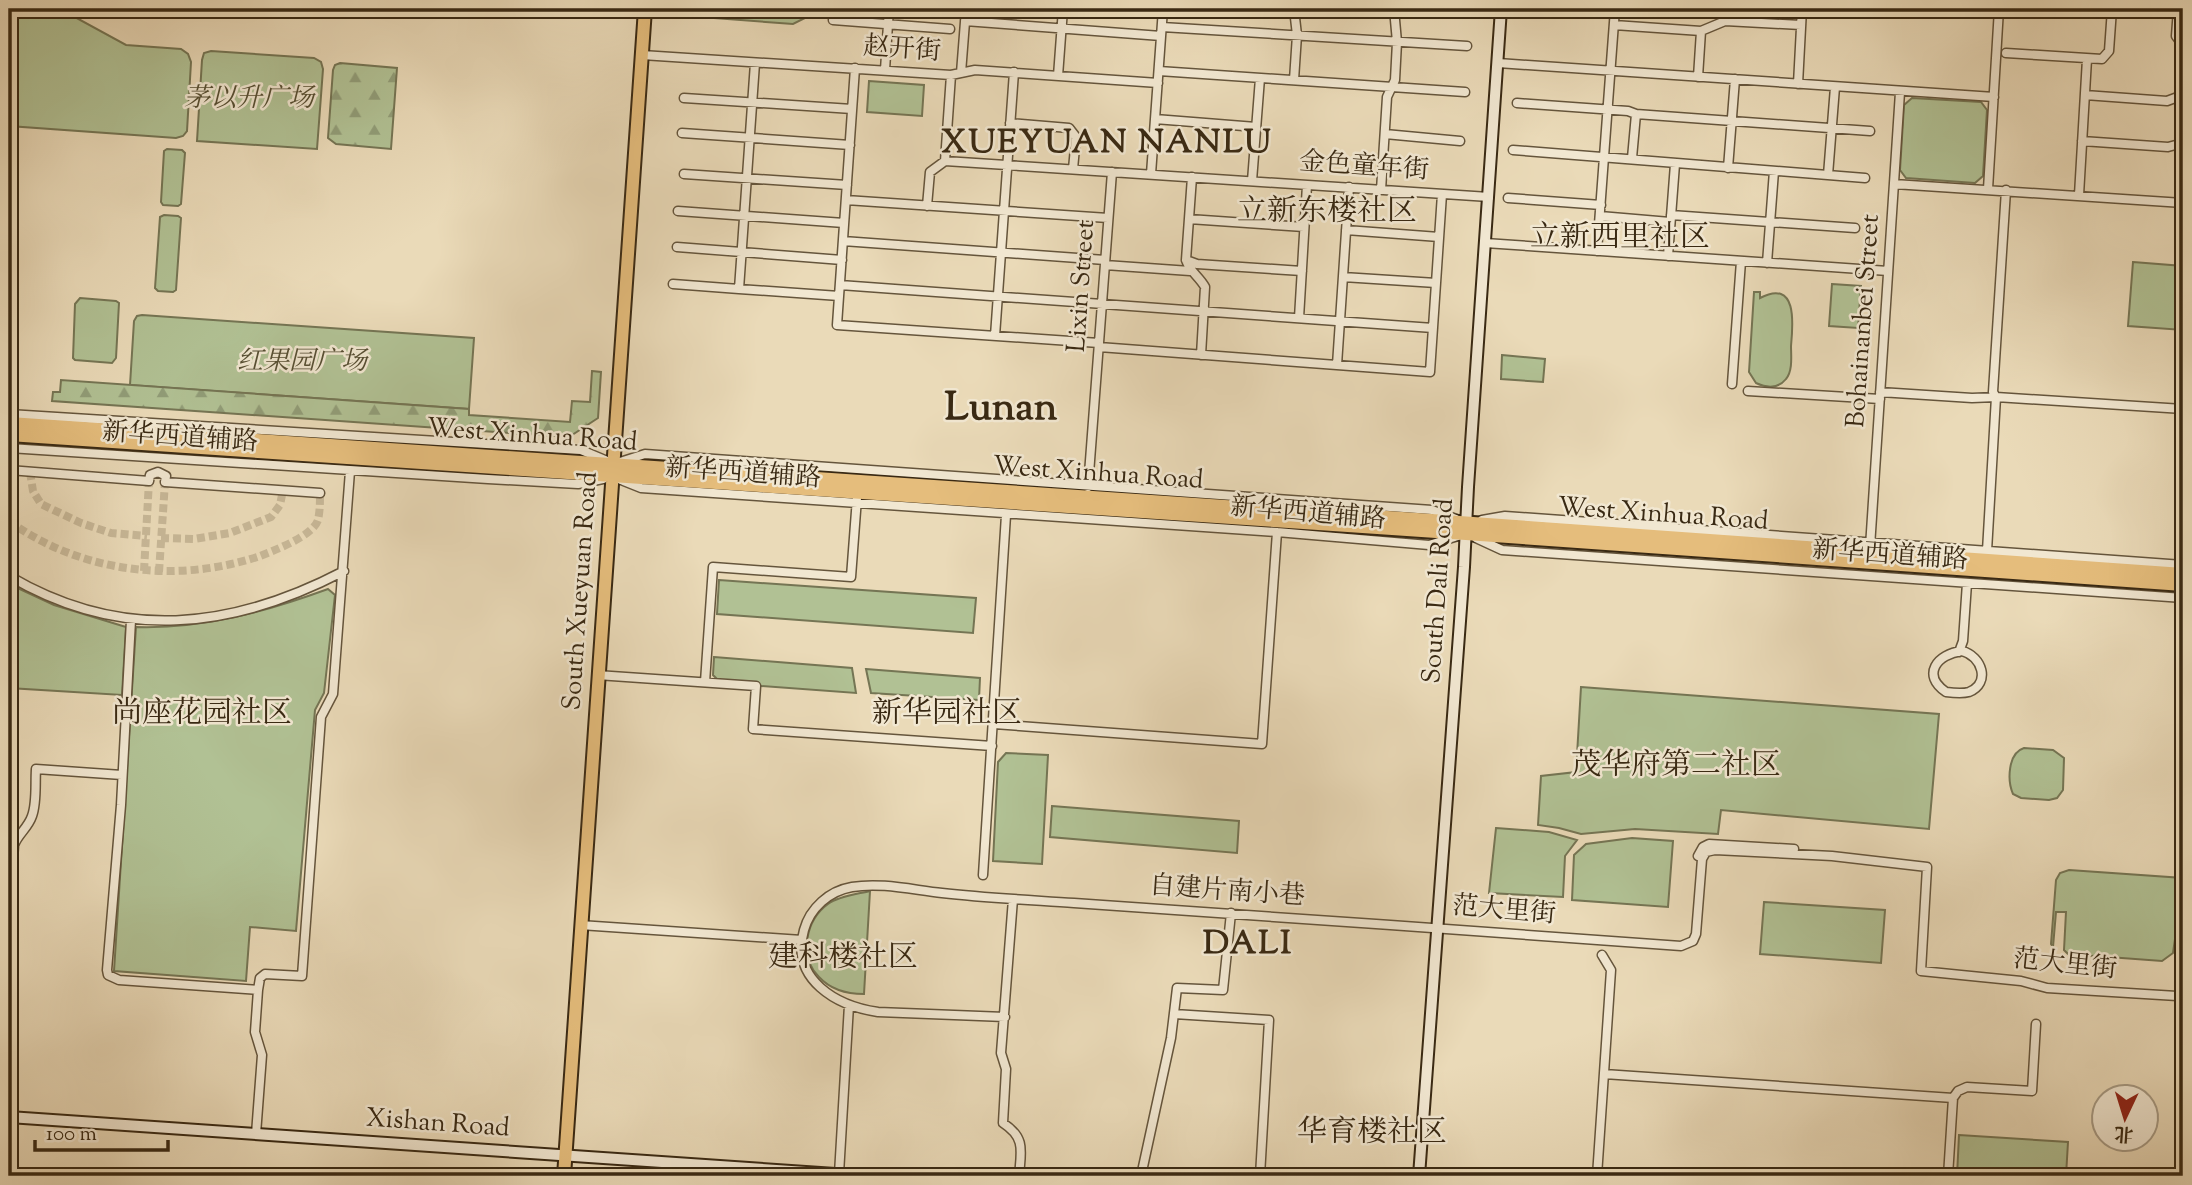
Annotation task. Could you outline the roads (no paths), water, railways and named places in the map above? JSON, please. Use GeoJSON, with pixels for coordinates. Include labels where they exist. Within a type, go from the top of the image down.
{"type":"FeatureCollection","features":[{"type":"Feature","properties":{"kind":"main road","name":"South Xueyuan Road"},"geometry":{"type":"LineString","coordinates":[[564,1176],[645,9]]}},
{"type":"Feature","properties":{"kind":"main road","name":"West Xinhua Road"},"geometry":{"type":"LineString","coordinates":[[9,423],[613,470],[1466,528],[2183,584]]}},
{"type":"Feature","properties":{"kind":"main road","name":"West Xinhua Road"},"geometry":{"type":"LineString","coordinates":[[9,435],[613,470],[857,498],[1870,548],[2183,575]]}},
{"type":"Feature","properties":{"kind":"street"},"geometry":{"type":"LineString","coordinates":[[885,70],[889,9]]}},
{"type":"Feature","properties":{"kind":"street"},"geometry":{"type":"LineString","coordinates":[[961,74],[966,9]]}},
{"type":"Feature","properties":{"kind":"street"},"geometry":{"type":"LineString","coordinates":[[1058,76],[1063,9]]}},
{"type":"Feature","properties":{"kind":"street"},"geometry":{"type":"LineString","coordinates":[[1151,174],[1163,9]]}},
{"type":"Feature","properties":{"kind":"street"},"geometry":{"type":"LineString","coordinates":[[1294,9],[1297,35],[1294,80]]}},
{"type":"Feature","properties":{"kind":"street"},"geometry":{"type":"LineString","coordinates":[[1381,190],[1388,97],[1395,79],[1397,42],[1394,9]]}},
{"type":"Feature","properties":{"kind":"street","name":"South Dali Road"},"geometry":{"type":"LineString","coordinates":[[1419,1176],[1501,9]]}},
{"type":"Feature","properties":{"kind":"street"},"geometry":{"type":"LineString","coordinates":[[1597,251],[1615,9]]}},
{"type":"Feature","properties":{"kind":"street"},"geometry":{"type":"LineString","coordinates":[[1798,84],[1802,9]]}},
{"type":"Feature","properties":{"kind":"street"},"geometry":{"type":"LineString","coordinates":[[1988,189],[1999,9]]}},
{"type":"Feature","properties":{"kind":"street"},"geometry":{"type":"LineString","coordinates":[[2006,53],[2087,59],[2102,59],[2108,55],[2112,10],[2069,9]]}},
{"type":"Feature","properties":{"kind":"street"},"geometry":{"type":"LineString","coordinates":[[2178,9],[2176,36],[2183,41]]}},
{"type":"Feature","properties":{"kind":"street"},"geometry":{"type":"LineString","coordinates":[[833,20],[950,29]]}},
{"type":"Feature","properties":{"kind":"street"},"geometry":{"type":"LineString","coordinates":[[965,21],[1061,29],[1297,35],[1467,46]]}},
{"type":"Feature","properties":{"kind":"street"},"geometry":{"type":"LineString","coordinates":[[1614,25],[1701,31],[1725,21],[1801,25]]}},
{"type":"Feature","properties":{"kind":"street"},"geometry":{"type":"LineString","coordinates":[[1698,77],[1701,31]]}},
{"type":"Feature","properties":{"kind":"street","name":"赵开街"},"geometry":{"type":"LineString","coordinates":[[642,55],[951,75],[975,69],[1158,83]]}},
{"type":"Feature","properties":{"kind":"street"},"geometry":{"type":"LineString","coordinates":[[2079,195],[2087,59]]}},
{"type":"Feature","properties":{"kind":"street"},"geometry":{"type":"LineString","coordinates":[[739,289],[755,63]]}},
{"type":"Feature","properties":{"kind":"street"},"geometry":{"type":"LineString","coordinates":[[1498,63],[1994,97]]}},
{"type":"Feature","properties":{"kind":"street"},"geometry":{"type":"LineString","coordinates":[[855,68],[837,325],[1430,372],[1442,194]]}},
{"type":"Feature","properties":{"kind":"street"},"geometry":{"type":"LineString","coordinates":[[1159,71],[1465,92]]}},
{"type":"Feature","properties":{"kind":"street"},"geometry":{"type":"LineString","coordinates":[[995,336],[1014,72]]}},
{"type":"Feature","properties":{"kind":"street"},"geometry":{"type":"LineString","coordinates":[[927,206],[930,172],[945,161],[951,75]]}},
{"type":"Feature","properties":{"kind":"street"},"geometry":{"type":"LineString","coordinates":[[1252,181],[1260,78]]}},
{"type":"Feature","properties":{"kind":"street"},"geometry":{"type":"LineString","coordinates":[[1728,168],[1735,79]]}},
{"type":"Feature","properties":{"kind":"street"},"geometry":{"type":"LineString","coordinates":[[1828,175],[1835,87]]}},
{"type":"Feature","properties":{"kind":"street","name":"Bohainanbei Street"},"geometry":{"type":"LineString","coordinates":[[1870,548],[1900,92]]}},
{"type":"Feature","properties":{"kind":"street"},"geometry":{"type":"LineString","coordinates":[[2085,96],[2167,101],[2183,95]]}},
{"type":"Feature","properties":{"kind":"street"},"geometry":{"type":"LineString","coordinates":[[684,97],[852,109]]}},
{"type":"Feature","properties":{"kind":"street"},"geometry":{"type":"LineString","coordinates":[[1517,103],[1870,131]]}},
{"type":"Feature","properties":{"kind":"street"},"geometry":{"type":"LineString","coordinates":[[1632,158],[1636,114]]}},
{"type":"Feature","properties":{"kind":"street"},"geometry":{"type":"LineString","coordinates":[[1155,119],[1256,127]]}},
{"type":"Feature","properties":{"kind":"street"},"geometry":{"type":"LineString","coordinates":[[1010,123],[1069,128],[1076,137],[1073,169]]}},
{"type":"Feature","properties":{"kind":"street"},"geometry":{"type":"LineString","coordinates":[[682,133],[850,145]]}},
{"type":"Feature","properties":{"kind":"street"},"geometry":{"type":"LineString","coordinates":[[1385,134],[1460,141]]}},
{"type":"Feature","properties":{"kind":"street"},"geometry":{"type":"LineString","coordinates":[[2082,141],[2168,147],[2183,143]]}},
{"type":"Feature","properties":{"kind":"street"},"geometry":{"type":"LineString","coordinates":[[1513,150],[1667,160],[1675,164],[1865,178]]}},
{"type":"Feature","properties":{"kind":"street","name":"金色童年街"},"geometry":{"type":"LineString","coordinates":[[945,161],[1489,197]]}},
{"type":"Feature","properties":{"kind":"street"},"geometry":{"type":"LineString","coordinates":[[1668,256],[1675,164]]}},
{"type":"Feature","properties":{"kind":"street"},"geometry":{"type":"LineString","coordinates":[[1767,263],[1774,171]]}},
{"type":"Feature","properties":{"kind":"street","name":"Lixin Street"},"geometry":{"type":"LineString","coordinates":[[1088,487],[1112,172]]}},
{"type":"Feature","properties":{"kind":"street"},"geometry":{"type":"LineString","coordinates":[[684,174],[847,185]]}},
{"type":"Feature","properties":{"kind":"street"},"geometry":{"type":"LineString","coordinates":[[1190,271],[1186,260],[1192,177]]}},
{"type":"Feature","properties":{"kind":"street"},"geometry":{"type":"LineString","coordinates":[[1298,318],[1307,184]]}},
{"type":"Feature","properties":{"kind":"street"},"geometry":{"type":"LineString","coordinates":[[1894,184],[2183,203]]}},
{"type":"Feature","properties":{"kind":"street"},"geometry":{"type":"LineString","coordinates":[[1337,365],[1349,187]]}},
{"type":"Feature","properties":{"kind":"street"},"geometry":{"type":"LineString","coordinates":[[1987,551],[1996,397],[1993,392],[2007,190]]}},
{"type":"Feature","properties":{"kind":"street"},"geometry":{"type":"LineString","coordinates":[[1508,198],[1601,205]]}},
{"type":"Feature","properties":{"kind":"street"},"geometry":{"type":"LineString","coordinates":[[846,200],[1108,218]]}},
{"type":"Feature","properties":{"kind":"street"},"geometry":{"type":"LineString","coordinates":[[678,211],[844,223]]}},
{"type":"Feature","properties":{"kind":"street"},"geometry":{"type":"LineString","coordinates":[[1600,216],[1854,228]]}},
{"type":"Feature","properties":{"kind":"street"},"geometry":{"type":"LineString","coordinates":[[1189,219],[1304,227]]}},
{"type":"Feature","properties":{"kind":"street"},"geometry":{"type":"LineString","coordinates":[[1346,230],[1439,237]]}},
{"type":"Feature","properties":{"kind":"street"},"geometry":{"type":"LineString","coordinates":[[843,241],[1001,252],[1190,271],[1200,278],[1205,287],[1201,355]]}},
{"type":"Feature","properties":{"kind":"street"},"geometry":{"type":"LineString","coordinates":[[1485,243],[1888,271]]}},
{"type":"Feature","properties":{"kind":"street"},"geometry":{"type":"LineString","coordinates":[[677,247],[842,260]]}},
{"type":"Feature","properties":{"kind":"street"},"geometry":{"type":"LineString","coordinates":[[1186,260],[1197,264],[1302,271]]}},
{"type":"Feature","properties":{"kind":"street"},"geometry":{"type":"LineString","coordinates":[[1732,384],[1741,261]]}},
{"type":"Feature","properties":{"kind":"street"},"geometry":{"type":"LineString","coordinates":[[1343,277],[1436,283]]}},
{"type":"Feature","properties":{"kind":"street"},"geometry":{"type":"LineString","coordinates":[[673,284],[839,296]]}},
{"type":"Feature","properties":{"kind":"street"},"geometry":{"type":"LineString","coordinates":[[840,285],[1433,328]]}},
{"type":"Feature","properties":{"kind":"street"},"geometry":{"type":"LineString","coordinates":[[1748,391],[1996,397],[2183,410]]}},
{"type":"Feature","properties":{"kind":"street","name":"新华西道辅路"},"geometry":{"type":"LineString","coordinates":[[9,414],[581,450],[613,470]]}},
{"type":"Feature","properties":{"kind":"street","name":"新华西道辅路"},"geometry":{"type":"LineString","coordinates":[[9,447],[578,484],[645,454],[1432,510],[1502,550],[2183,598]]}},
{"type":"Feature","properties":{"kind":"street"},"geometry":{"type":"LineString","coordinates":[[158,472],[159,458]]}},
{"type":"Feature","properties":{"kind":"street"},"geometry":{"type":"LineString","coordinates":[[9,470],[149,481],[150,475],[158,472],[166,476],[165,482],[320,493]]}},
{"type":"Feature","properties":{"kind":"street"},"geometry":{"type":"LineString","coordinates":[[256,1134],[262,1055],[254,1032],[260,978],[265,974],[302,975],[321,717],[333,695],[350,471]]}},
{"type":"Feature","properties":{"kind":"street"},"geometry":{"type":"LineString","coordinates":[[705,682],[713,567],[851,577],[857,498]]}},
{"type":"Feature","properties":{"kind":"street","name":"新华西道辅路"},"geometry":{"type":"LineString","coordinates":[[857,498],[1006,515],[1276,532],[1429,545],[1466,528]]}},
{"type":"Feature","properties":{"kind":"street"},"geometry":{"type":"LineString","coordinates":[[983,875],[1006,515]]}},
{"type":"Feature","properties":{"kind":"street"},"geometry":{"type":"LineString","coordinates":[[994,724],[1262,744],[1276,532]]}},
{"type":"Feature","properties":{"kind":"street","name":"新华西道辅路"},"geometry":{"type":"LineString","coordinates":[[1870,548],[1987,551],[2183,565]]}},
{"type":"Feature","properties":{"kind":"street"},"geometry":{"type":"LineString","coordinates":[[9,576],[62,602],[131,620],[173,622],[236,611],[317,585],[344,571]]}},
{"type":"Feature","properties":{"kind":"street"},"geometry":{"type":"LineString","coordinates":[[1959,652],[1963,641],[1967,583]]}},
{"type":"Feature","properties":{"kind":"street"},"geometry":{"type":"LineString","coordinates":[[131,620],[108,975],[119,980],[258,990]]}},
{"type":"Feature","properties":{"kind":"street"},"geometry":{"type":"LineString","coordinates":[[1959,652],[1969,653],[1979,661],[1982,674],[1972,690],[1966,693],[1946,692],[1936,681],[1935,667],[1943,656],[1959,652]]}},
{"type":"Feature","properties":{"kind":"street"},"geometry":{"type":"LineString","coordinates":[[597,676],[756,686],[753,729],[992,746]]}},
{"type":"Feature","properties":{"kind":"street"},"geometry":{"type":"LineString","coordinates":[[9,919],[11,845],[33,815],[36,769],[122,775]]}},
{"type":"Feature","properties":{"kind":"street","name":"范大里街"},"geometry":{"type":"LineString","coordinates":[[1438,927],[1686,946],[1693,941],[1696,934],[1702,859],[1706,852],[1715,850],[1832,856],[1927,867],[1921,971],[2021,981],[2047,988],[2177,996],[2183,989]]}},
{"type":"Feature","properties":{"kind":"street","name":"自建片南小巷"},"geometry":{"type":"LineString","coordinates":[[802,940],[807,922],[821,902],[851,887],[879,886],[1013,898],[1438,927]]}},
{"type":"Feature","properties":{"kind":"street"},"geometry":{"type":"LineString","coordinates":[[1013,898],[1001,1053],[1006,1069],[1003,1123],[1015,1131],[1020,1140],[1018,1176]]}},
{"type":"Feature","properties":{"kind":"street"},"geometry":{"type":"LineString","coordinates":[[1141,1176],[1177,988],[1223,990],[1231,913]]}},
{"type":"Feature","properties":{"kind":"street"},"geometry":{"type":"LineString","coordinates":[[580,925],[802,940],[807,971],[814,982],[820,990],[849,1005],[878,1012],[1005,1017]]}},
{"type":"Feature","properties":{"kind":"street"},"geometry":{"type":"LineString","coordinates":[[1597,1176],[1611,970],[1602,956]]}},
{"type":"Feature","properties":{"kind":"street"},"geometry":{"type":"LineString","coordinates":[[839,1174],[849,1005]]}},
{"type":"Feature","properties":{"kind":"street"},"geometry":{"type":"LineString","coordinates":[[1174,1014],[1269,1020],[1260,1176]]}},
{"type":"Feature","properties":{"kind":"street"},"geometry":{"type":"LineString","coordinates":[[1948,1176],[1953,1098],[1958,1091],[1967,1087],[2032,1091],[2036,1024]]}},
{"type":"Feature","properties":{"kind":"street"},"geometry":{"type":"LineString","coordinates":[[1604,1074],[1953,1098]]}},
{"type":"Feature","properties":{"kind":"street","name":"Xishan Road"},"geometry":{"type":"LineString","coordinates":[[9,1117],[865,1176]]}},
{"type":"Feature","properties":{"kind":"tunnel"},"geometry":{"type":"LineString","coordinates":[[30,472],[33,491],[41,504],[81,523],[111,533],[147,536]]}},
{"type":"Feature","properties":{"kind":"tunnel"},"geometry":{"type":"LineString","coordinates":[[144,571],[149,481]]}},
{"type":"Feature","properties":{"kind":"tunnel"},"geometry":{"type":"LineString","coordinates":[[159,572],[165,482]]}},
{"type":"Feature","properties":{"kind":"tunnel"},"geometry":{"type":"LineString","coordinates":[[161,538],[194,539],[230,533],[271,517],[280,505],[283,490]]}},
{"type":"Feature","properties":{"kind":"tunnel"},"geometry":{"type":"LineString","coordinates":[[9,521],[37,539],[98,562],[163,571],[196,570],[260,556],[301,537],[309,532],[318,520],[320,493]]}},
{"type":"Feature","properties":{"kind":"district","name":"XUEYUAN NANLU"},"geometry":{"type":"Point","coordinates":[1107,144]}},
{"type":"Feature","properties":{"kind":"district","name":"立新东楼社区"},"geometry":{"type":"Point","coordinates":[1327,212]}},
{"type":"Feature","properties":{"kind":"district","name":"立新西里社区"},"geometry":{"type":"Point","coordinates":[1620,238]}},
{"type":"Feature","properties":{"kind":"district","name":"Lunan"},"geometry":{"type":"Point","coordinates":[1001,409]}},
{"type":"Feature","properties":{"kind":"district","name":"尚座花园社区"},"geometry":{"type":"Point","coordinates":[202,714]}},
{"type":"Feature","properties":{"kind":"district","name":"新华园社区"},"geometry":{"type":"Point","coordinates":[947,714]}},
{"type":"Feature","properties":{"kind":"district","name":"茂华府第二社区"},"geometry":{"type":"Point","coordinates":[1676,766]}},
{"type":"Feature","properties":{"kind":"district","name":"DALI"},"geometry":{"type":"Point","coordinates":[1248,945]}},
{"type":"Feature","properties":{"kind":"district","name":"建科楼社区"},"geometry":{"type":"Point","coordinates":[843,958]}},
{"type":"Feature","properties":{"kind":"district","name":"华育楼社区"},"geometry":{"type":"Point","coordinates":[1372,1133]}},
{"type":"Feature","properties":{"kind":"park label","name":"茅以升广场"},"geometry":{"type":"Point","coordinates":[249,99]}},
{"type":"Feature","properties":{"kind":"park label","name":"红果园广场"},"geometry":{"type":"Point","coordinates":[302,362]}}]}
